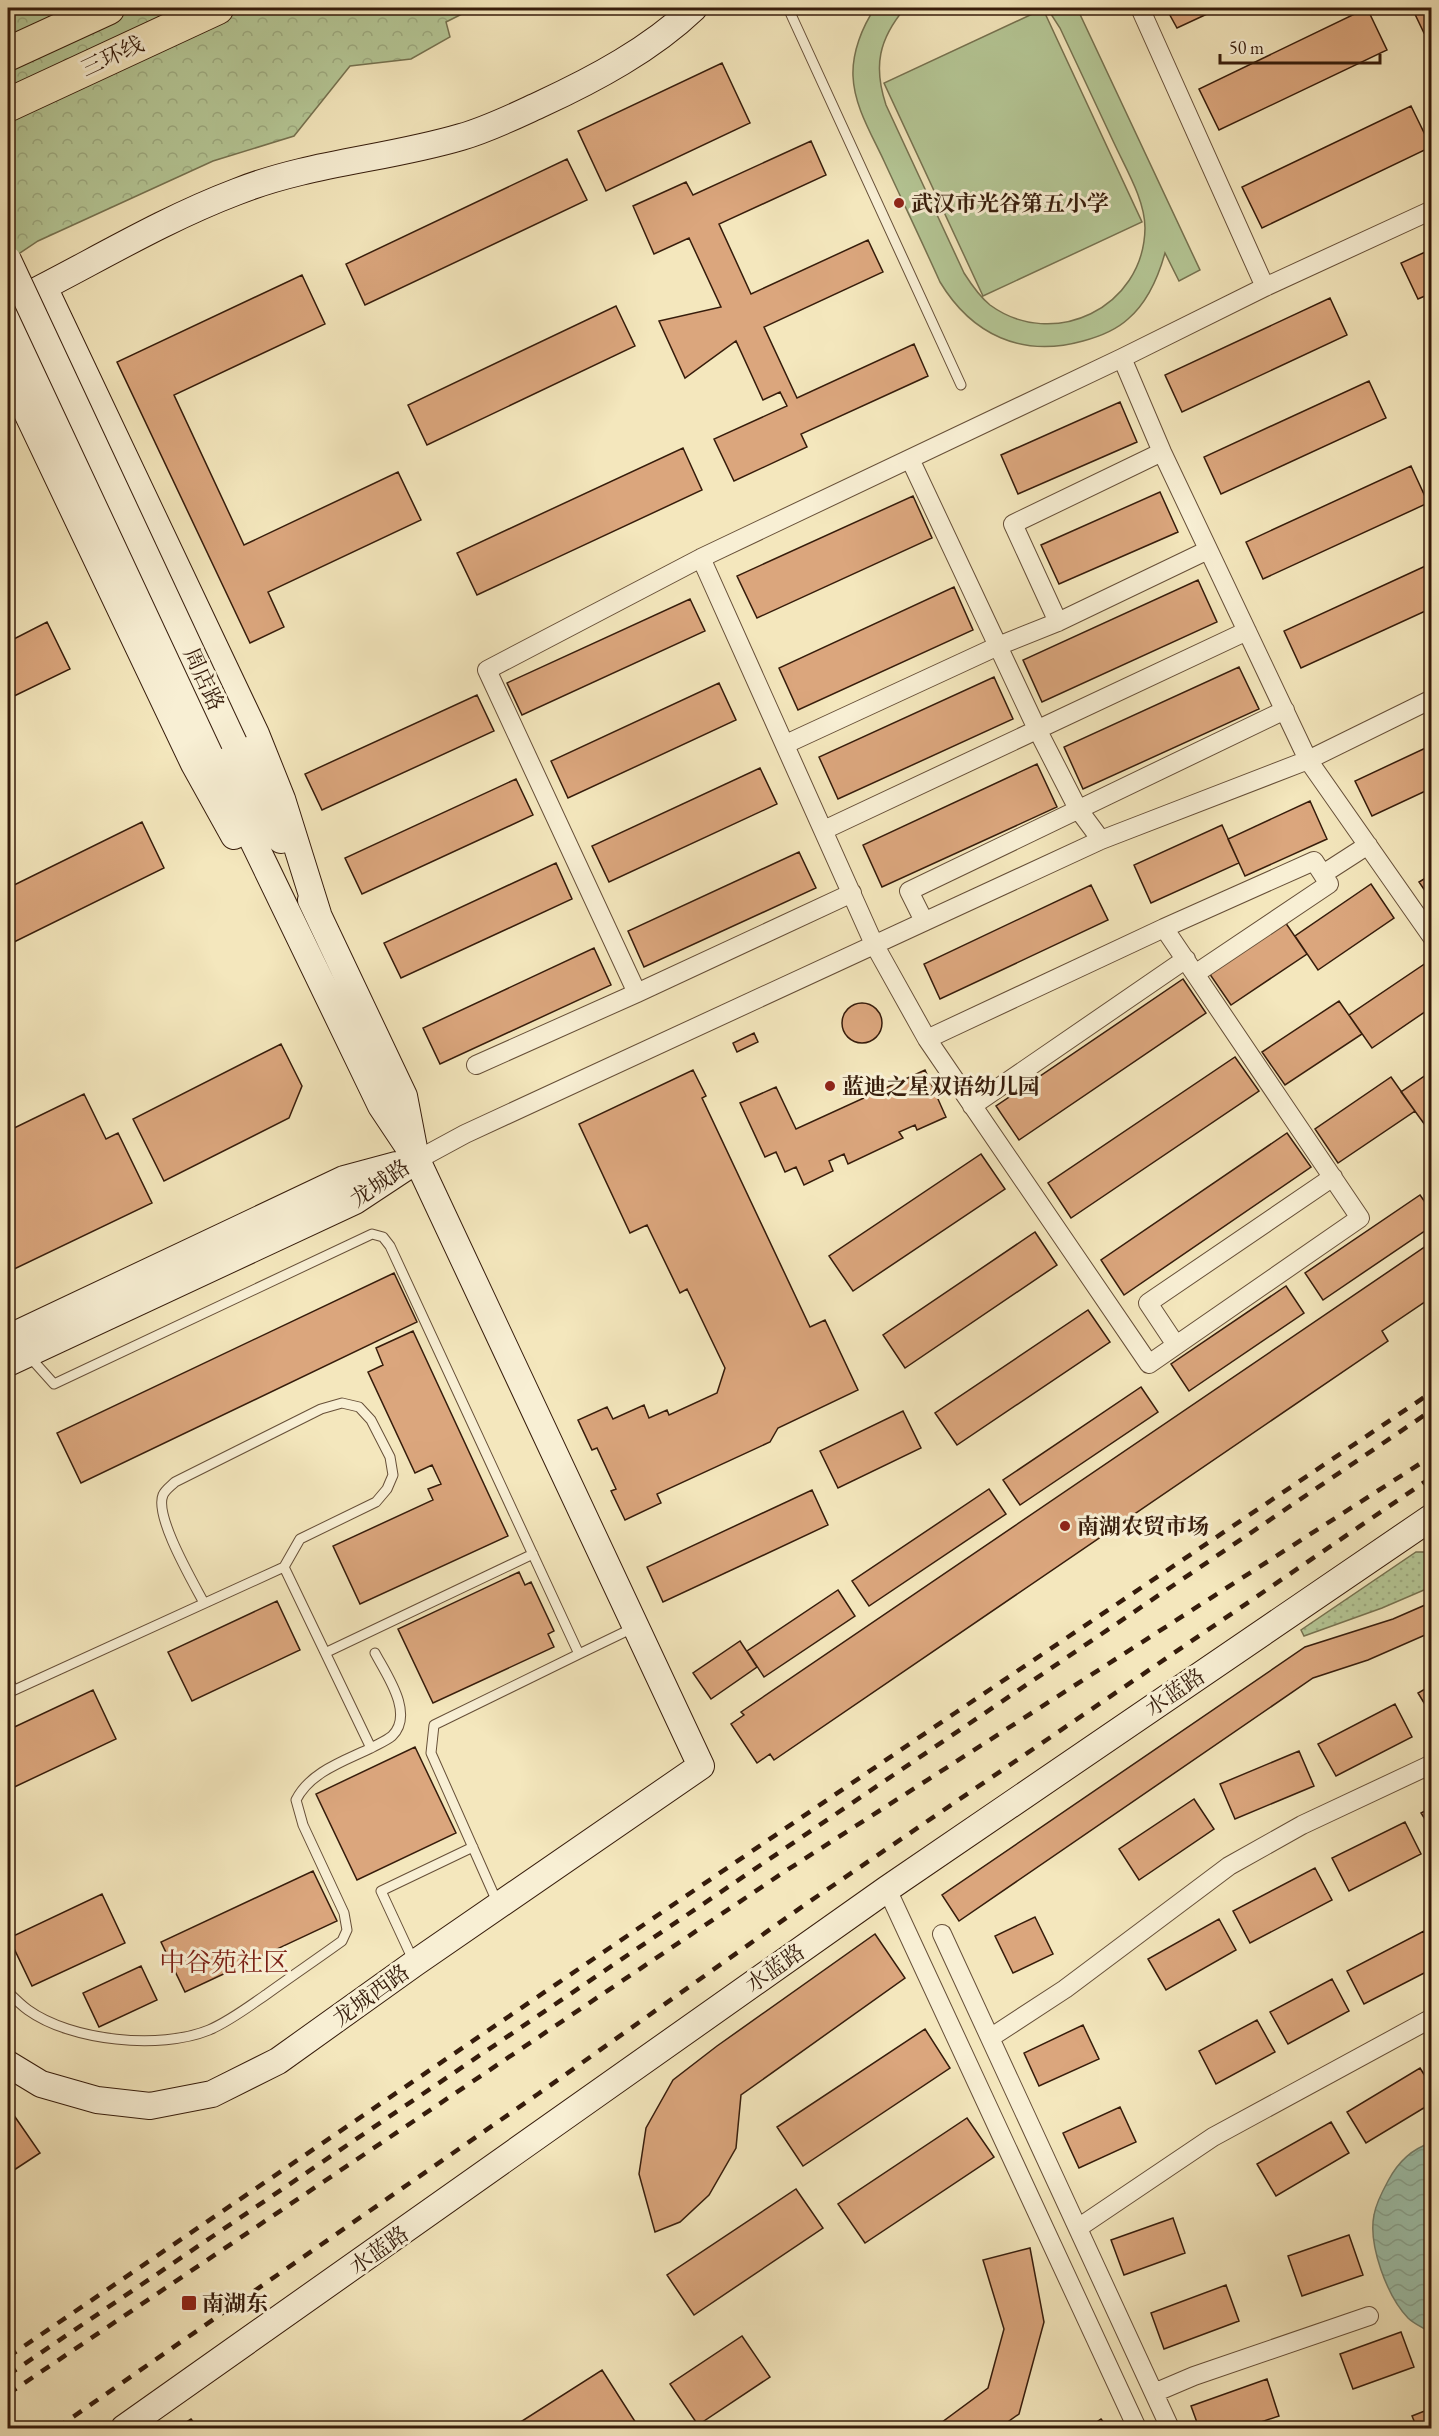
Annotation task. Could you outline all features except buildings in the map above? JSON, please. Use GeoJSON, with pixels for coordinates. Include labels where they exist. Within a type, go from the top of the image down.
{"type":"FeatureCollection","features":[{"type":"Feature","properties":{"kind":"highway","name":"三环线"},"geometry":{"type":"LineString","coordinates":[[8,54],[108,8]]}},
{"type":"Feature","properties":{"kind":"highway","name":"三环线"},"geometry":{"type":"LineString","coordinates":[[8,105],[217,8]]}},
{"type":"Feature","properties":{"kind":"street"},"geometry":{"type":"LineString","coordinates":[[8,305],[181,215],[236,192],[289,174],[461,137],[508,120],[607,71],[669,30],[694,8]]}},
{"type":"Feature","properties":{"kind":"street"},"geometry":{"type":"LineString","coordinates":[[1140,8],[1265,287]]}},
{"type":"Feature","properties":{"kind":"street"},"geometry":{"type":"LineString","coordinates":[[637,993],[487,670],[701,558],[1122,358],[1265,287],[1431,210]]}},
{"type":"Feature","properties":{"kind":"street","name":"周店路"},"geometry":{"type":"LineString","coordinates":[[8,260],[234,743],[404,1096],[417,1160]]}},
{"type":"Feature","properties":{"kind":"street"},"geometry":{"type":"LineString","coordinates":[[45,287],[256,734],[282,799],[318,914]]}},
{"type":"Feature","properties":{"kind":"street","name":"周店路"},"geometry":{"type":"LineString","coordinates":[[8,316],[211,754],[381,1106],[417,1160]]}},
{"type":"Feature","properties":{"kind":"street"},"geometry":{"type":"LineString","coordinates":[[1122,358],[1162,452],[1308,760],[1431,937]]}},
{"type":"Feature","properties":{"kind":"street"},"geometry":{"type":"LineString","coordinates":[[8,373],[194,764],[225,821],[294,925]]}},
{"type":"Feature","properties":{"kind":"street"},"geometry":{"type":"LineString","coordinates":[[1058,622],[1013,524],[1162,452]]}},
{"type":"Feature","properties":{"kind":"street"},"geometry":{"type":"LineString","coordinates":[[910,459],[1077,809],[1101,840]]}},
{"type":"Feature","properties":{"kind":"street"},"geometry":{"type":"LineString","coordinates":[[786,744],[998,646],[1058,622],[1208,550]]}},
{"type":"Feature","properties":{"kind":"street"},"geometry":{"type":"LineString","coordinates":[[701,558],[874,944],[927,1040],[1149,1364],[1360,1218],[1164,928]]}},
{"type":"Feature","properties":{"kind":"street"},"geometry":{"type":"LineString","coordinates":[[824,830],[1247,632]]}},
{"type":"Feature","properties":{"kind":"street"},"geometry":{"type":"LineString","coordinates":[[636,1626],[417,1160],[465,1134],[1101,840],[1308,760],[1431,699]]}},
{"type":"Feature","properties":{"kind":"street"},"geometry":{"type":"LineString","coordinates":[[924,921],[909,891],[1285,710]]}},
{"type":"Feature","properties":{"kind":"street"},"geometry":{"type":"LineString","coordinates":[[1323,874],[1368,846]]}},
{"type":"Feature","properties":{"kind":"street"},"geometry":{"type":"LineString","coordinates":[[927,1040],[1164,928],[1314,861],[1323,874],[1329,884],[1190,967],[972,1106]]}},
{"type":"Feature","properties":{"kind":"street"},"geometry":{"type":"LineString","coordinates":[[476,1065],[852,893]]}},
{"type":"Feature","properties":{"kind":"street","name":"龙城路"},"geometry":{"type":"LineString","coordinates":[[14,1351],[355,1201],[417,1160]]}},
{"type":"Feature","properties":{"kind":"street"},"geometry":{"type":"LineString","coordinates":[[1176,1345],[1148,1303],[1333,1177]]}},
{"type":"Feature","properties":{"kind":"street","name":"水蓝路"},"geometry":{"type":"LineString","coordinates":[[124,2428],[887,1889],[1431,1517]]}},
{"type":"Feature","properties":{"kind":"street","name":"龙城西路"},"geometry":{"type":"LineString","coordinates":[[8,2064],[41,2084],[97,2100],[150,2106],[212,2094],[278,2061],[415,1963],[701,1766],[636,1626]]}},
{"type":"Feature","properties":{"kind":"street"},"geometry":{"type":"LineString","coordinates":[[990,2038],[1065,1989],[1229,1866],[1302,1825],[1431,1764]]}},
{"type":"Feature","properties":{"kind":"street"},"geometry":{"type":"LineString","coordinates":[[887,1889],[1137,2428]]}},
{"type":"Feature","properties":{"kind":"street"},"geometry":{"type":"LineString","coordinates":[[942,1934],[1170,2428]]}},
{"type":"Feature","properties":{"kind":"street"},"geometry":{"type":"LineString","coordinates":[[1078,2228],[1213,2137],[1431,2018]]}},
{"type":"Feature","properties":{"kind":"street"},"geometry":{"type":"LineString","coordinates":[[1154,2393],[1194,2376],[1369,2316]]}},
{"type":"Feature","properties":{"kind":"lane"},"geometry":{"type":"LineString","coordinates":[[789,8],[961,385]]}},
{"type":"Feature","properties":{"kind":"lane"},"geometry":{"type":"LineString","coordinates":[[14,1351],[54,1384],[372,1234],[383,1237],[390,1246],[579,1654]]}},
{"type":"Feature","properties":{"kind":"lane"},"geometry":{"type":"LineString","coordinates":[[8,1678],[10,1692],[284,1567],[300,1539],[376,1502],[387,1489],[393,1475],[390,1457],[371,1420],[359,1407],[342,1403],[321,1409],[175,1482],[163,1494],[160,1508],[165,1525],[204,1603]]}},
{"type":"Feature","properties":{"kind":"lane"},"geometry":{"type":"LineString","coordinates":[[327,1652],[533,1554]]}},
{"type":"Feature","properties":{"kind":"lane"},"geometry":{"type":"LineString","coordinates":[[284,1567],[327,1652],[371,1748]]}},
{"type":"Feature","properties":{"kind":"lane"},"geometry":{"type":"LineString","coordinates":[[499,1906],[431,1753],[434,1725],[636,1626]]}},
{"type":"Feature","properties":{"kind":"lane"},"geometry":{"type":"LineString","coordinates":[[8,1992],[29,2011],[50,2021],[104,2037],[157,2042],[207,2030],[232,2018],[342,1941],[347,1930],[344,1914],[303,1825],[296,1800],[302,1789],[320,1774],[393,1735],[400,1721],[400,1705],[375,1653]]}},
{"type":"Feature","properties":{"kind":"lane"},"geometry":{"type":"LineString","coordinates":[[415,1963],[381,1891],[473,1847]]}},
{"type":"Feature","properties":{"kind":"green space"},"geometry":{"type":"Polygon","coordinates":[[[8,8],[474,8],[446,22],[450,37],[411,59],[350,66],[294,136],[213,161],[38,241],[8,261],[8,8]]]}},
{"type":"Feature","properties":{"kind":"green space"},"geometry":{"type":"Polygon","coordinates":[[[875,8],[905,8],[889,31],[881,54],[880,78],[886,105],[964,273],[990,305],[1015,318],[1041,324],[1066,322],[1091,314],[1112,300],[1129,280],[1141,256],[1145,228],[1138,196],[1060,28],[1047,8],[1077,8],[1200,270],[1179,281],[1165,253],[1151,289],[1128,319],[1101,335],[1061,346],[1019,344],[1001,338],[967,316],[940,282],[860,109],[854,87],[854,58],[862,32],[875,8]]]}},
{"type":"Feature","properties":{"kind":"green space"},"geometry":{"type":"Polygon","coordinates":[[[1043,9],[1142,222],[983,296],[884,83],[1043,9]]]}},
{"type":"Feature","properties":{"kind":"green space"},"geometry":{"type":"Polygon","coordinates":[[[1416,1552],[1431,1552],[1431,1587],[1382,1608],[1304,1636],[1301,1630],[1416,1552]]]}},
{"type":"Feature","properties":{"kind":"water"},"geometry":{"type":"Polygon","coordinates":[[[1432,2143],[1431,2333],[1408,2318],[1393,2297],[1386,2284],[1377,2255],[1373,2227],[1378,2202],[1396,2168],[1411,2153],[1432,2143]]]}},
{"type":"Feature","properties":{"kind":"railway"},"geometry":{"type":"LineString","coordinates":[[8,2357],[955,1713],[1432,1392]]}},
{"type":"Feature","properties":{"kind":"railway"},"geometry":{"type":"LineString","coordinates":[[8,2375],[1432,1410]]}},
{"type":"Feature","properties":{"kind":"railway"},"geometry":{"type":"LineString","coordinates":[[8,2394],[784,1872],[1432,1456]]}},
{"type":"Feature","properties":{"kind":"railway"},"geometry":{"type":"LineString","coordinates":[[57,2428],[538,2094],[803,1906],[1432,1477]]}},
{"type":"Feature","properties":{"kind":"place","name":"武汉市光谷第五小学"},"geometry":{"type":"Point","coordinates":[899,203]}},
{"type":"Feature","properties":{"kind":"place","name":"蓝迪之星双语幼儿园"},"geometry":{"type":"Point","coordinates":[830,1086]}},
{"type":"Feature","properties":{"kind":"place","name":"南湖农贸市场"},"geometry":{"type":"Point","coordinates":[1065,1526]}},
{"type":"Feature","properties":{"kind":"place","name":"南湖东"},"geometry":{"type":"Point","coordinates":[189,2303]}},
{"type":"Feature","properties":{"kind":"district","name":"中谷苑社区"},"geometry":{"type":"Point","coordinates":[224,1962]}}]}
